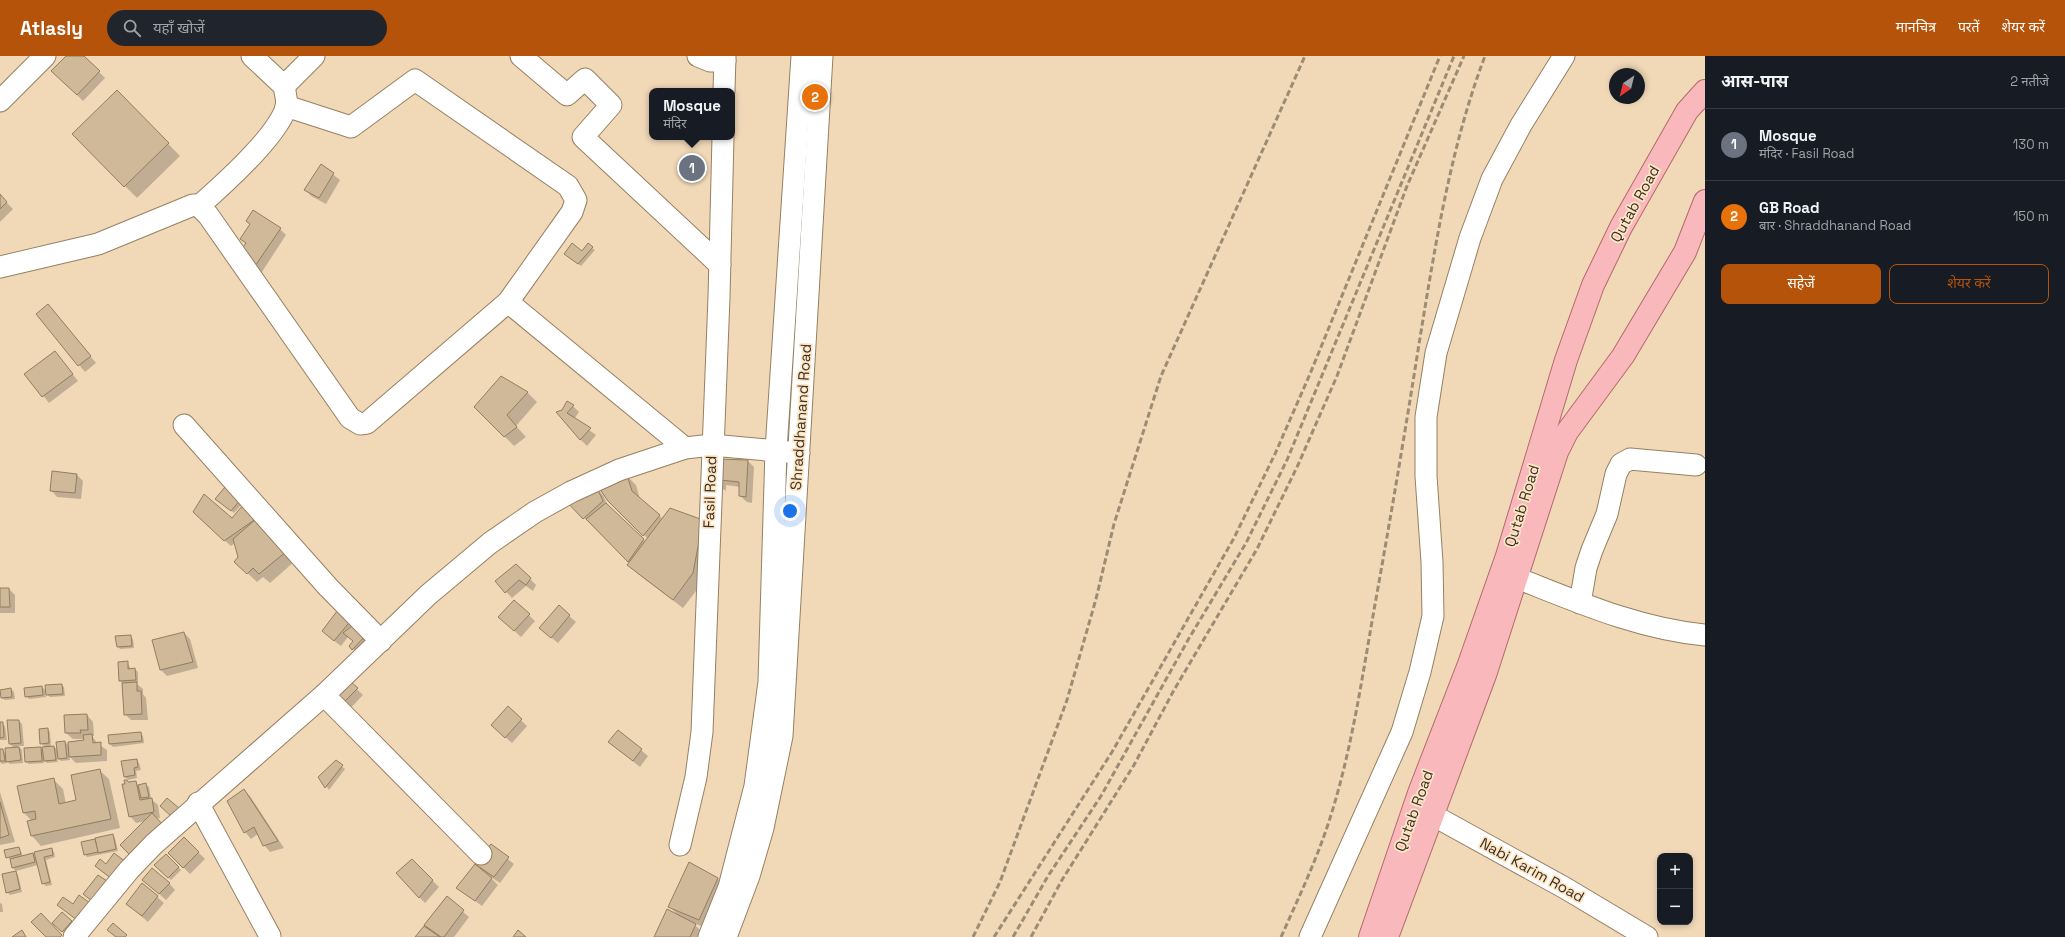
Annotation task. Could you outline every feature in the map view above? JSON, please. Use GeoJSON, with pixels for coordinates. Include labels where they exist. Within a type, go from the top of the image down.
{"type":"FeatureCollection","features":[{"type":"Feature","properties":{"kind":"main road","name":"Qutab Road"},"geometry":{"type":"LineString","coordinates":[[1370,937],[1424,810],[1485,675],[1517,578],[1549,449],[1566,360],[1593,285],[1621,227],[1687,111],[1705,91]]}},
{"type":"Feature","properties":{"kind":"main road","name":"Qutab Road"},"geometry":{"type":"LineString","coordinates":[[1388,937],[1424,810],[1470,664],[1500,578],[1549,449],[1566,432],[1622,356],[1685,252],[1705,202]]}},
{"type":"Feature","properties":{"kind":"street"},"geometry":{"type":"LineString","coordinates":[[0,101],[45,56]]}},
{"type":"Feature","properties":{"kind":"street"},"geometry":{"type":"LineString","coordinates":[[0,267],[98,244],[193,206],[199,206],[208,214],[355,422],[367,423],[508,302],[572,212],[576,200],[568,186],[415,80],[351,127],[285,96],[252,56]]}},
{"type":"Feature","properties":{"kind":"street"},"geometry":{"type":"LineString","coordinates":[[199,206],[229,179],[272,132],[285,96],[314,56]]}},
{"type":"Feature","properties":{"kind":"street"},"geometry":{"type":"LineString","coordinates":[[521,56],[566,96],[585,78],[611,105],[583,136],[720,265]]}},
{"type":"Feature","properties":{"kind":"street"},"geometry":{"type":"LineString","coordinates":[[698,56],[710,61],[725,59],[724,88]]}},
{"type":"Feature","properties":{"kind":"street","name":"Shraddhanand Road"},"geometry":{"type":"LineString","coordinates":[[709,937],[729,887],[755,786],[769,682],[771,566],[776,450],[802,56]]}},
{"type":"Feature","properties":{"kind":"street","name":"Shraddhanand Road"},"geometry":{"type":"LineString","coordinates":[[726,937],[749,876],[763,828],[782,736],[822,56]]}},
{"type":"Feature","properties":{"kind":"street"},"geometry":{"type":"LineString","coordinates":[[1310,937],[1402,732],[1420,672],[1433,616],[1432,562],[1426,476],[1426,417],[1436,354],[1470,238],[1492,179],[1522,125],[1564,56]]}},
{"type":"Feature","properties":{"kind":"street","name":"Fasil Road"},"geometry":{"type":"LineString","coordinates":[[680,845],[696,777],[702,732],[720,265],[723,140]]}},
{"type":"Feature","properties":{"kind":"street"},"geometry":{"type":"LineString","coordinates":[[795,160],[816,160]]}},
{"type":"Feature","properties":{"kind":"street"},"geometry":{"type":"LineString","coordinates":[[508,302],[685,448]]}},
{"type":"Feature","properties":{"kind":"street"},"geometry":{"type":"LineString","coordinates":[[184,425],[328,587],[381,641]]}},
{"type":"Feature","properties":{"kind":"street"},"geometry":{"type":"LineString","coordinates":[[74,937],[145,853],[198,803],[324,695],[428,595],[490,543],[536,512],[570,492],[618,470],[685,448],[712,445],[799,453]]}},
{"type":"Feature","properties":{"kind":"street"},"geometry":{"type":"LineString","coordinates":[[1580,603],[1590,556],[1607,514],[1616,474],[1621,464],[1630,459],[1696,464]]}},
{"type":"Feature","properties":{"kind":"street"},"geometry":{"type":"LineString","coordinates":[[1517,578],[1580,603],[1638,623],[1705,635]]}},
{"type":"Feature","properties":{"kind":"street"},"geometry":{"type":"LineString","coordinates":[[324,695],[481,854]]}},
{"type":"Feature","properties":{"kind":"street"},"geometry":{"type":"LineString","coordinates":[[198,803],[270,936]]}},
{"type":"Feature","properties":{"kind":"street","name":"Nabi Karim Road"},"geometry":{"type":"LineString","coordinates":[[1424,810],[1565,888],[1647,937]]}},
{"type":"Feature","properties":{"kind":"building"},"geometry":{"type":"Polygon","coordinates":[[[66,56],[84,56],[100,71],[77,95],[51,71],[66,56]]]}},
{"type":"Feature","properties":{"kind":"building"},"geometry":{"type":"Polygon","coordinates":[[[117,90],[169,143],[124,187],[72,134],[117,90]]]}},
{"type":"Feature","properties":{"kind":"building"},"geometry":{"type":"Polygon","coordinates":[[[321,164],[334,173],[319,198],[304,190],[321,164]]]}},
{"type":"Feature","properties":{"kind":"building"},"geometry":{"type":"Polygon","coordinates":[[[0,194],[7,202],[0,209],[0,194]]]}},
{"type":"Feature","properties":{"kind":"building"},"geometry":{"type":"Polygon","coordinates":[[[253,210],[281,228],[251,272],[237,255],[246,243],[240,239],[250,224],[246,221],[253,210]]]}},
{"type":"Feature","properties":{"kind":"building"},"geometry":{"type":"Polygon","coordinates":[[[572,243],[582,251],[588,243],[593,247],[578,264],[564,254],[572,243]]]}},
{"type":"Feature","properties":{"kind":"building"},"geometry":{"type":"Polygon","coordinates":[[[48,304],[91,356],[78,366],[36,314],[48,304]]]}},
{"type":"Feature","properties":{"kind":"building"},"geometry":{"type":"Polygon","coordinates":[[[55,351],[73,374],[42,397],[24,374],[55,351]]]}},
{"type":"Feature","properties":{"kind":"building"},"geometry":{"type":"Polygon","coordinates":[[[501,376],[528,392],[507,415],[517,427],[504,437],[474,407],[501,376]]]}},
{"type":"Feature","properties":{"kind":"building"},"geometry":{"type":"Polygon","coordinates":[[[567,401],[574,405],[567,413],[591,428],[580,440],[556,412],[562,410],[567,401]]]}},
{"type":"Feature","properties":{"kind":"building"},"geometry":{"type":"Polygon","coordinates":[[[717,459],[748,460],[746,497],[739,496],[739,482],[720,480],[717,459]]]}},
{"type":"Feature","properties":{"kind":"building"},"geometry":{"type":"Polygon","coordinates":[[[52,471],[77,474],[75,493],[50,491],[52,471]]]}},
{"type":"Feature","properties":{"kind":"building"},"geometry":{"type":"Polygon","coordinates":[[[627,475],[632,491],[660,515],[643,536],[608,501],[597,485],[627,475]]]}},
{"type":"Feature","properties":{"kind":"building"},"geometry":{"type":"Polygon","coordinates":[[[225,487],[240,500],[231,511],[215,499],[225,487]]]}},
{"type":"Feature","properties":{"kind":"building"},"geometry":{"type":"Polygon","coordinates":[[[597,488],[603,501],[583,519],[566,501],[597,488]]]}},
{"type":"Feature","properties":{"kind":"building"},"geometry":{"type":"Polygon","coordinates":[[[204,494],[232,518],[243,505],[257,518],[224,541],[193,512],[204,494]]]}},
{"type":"Feature","properties":{"kind":"building"},"geometry":{"type":"Polygon","coordinates":[[[606,503],[644,539],[628,562],[586,519],[606,503]]]}},
{"type":"Feature","properties":{"kind":"building"},"geometry":{"type":"Polygon","coordinates":[[[670,508],[703,520],[693,573],[673,600],[627,565],[670,508]]]}},
{"type":"Feature","properties":{"kind":"building"},"geometry":{"type":"Polygon","coordinates":[[[256,519],[287,551],[259,574],[253,568],[247,574],[234,562],[238,557],[233,539],[256,519]]]}},
{"type":"Feature","properties":{"kind":"building"},"geometry":{"type":"Polygon","coordinates":[[[516,564],[531,578],[526,585],[519,580],[505,593],[495,581],[516,564]]]}},
{"type":"Feature","properties":{"kind":"building"},"geometry":{"type":"Polygon","coordinates":[[[0,588],[9,588],[10,607],[0,607],[0,588]]]}},
{"type":"Feature","properties":{"kind":"building"},"geometry":{"type":"Polygon","coordinates":[[[514,600],[530,614],[514,631],[498,617],[514,600]]]}},
{"type":"Feature","properties":{"kind":"building"},"geometry":{"type":"Polygon","coordinates":[[[559,605],[570,615],[551,638],[539,628],[559,605]]]}},
{"type":"Feature","properties":{"kind":"building"},"geometry":{"type":"Polygon","coordinates":[[[340,607],[353,618],[334,641],[322,631],[340,607]]]}},
{"type":"Feature","properties":{"kind":"building"},"geometry":{"type":"Polygon","coordinates":[[[357,622],[368,633],[352,650],[349,646],[353,641],[343,633],[357,622]]]}},
{"type":"Feature","properties":{"kind":"building"},"geometry":{"type":"Polygon","coordinates":[[[184,632],[193,662],[160,670],[152,640],[184,632]]]}},
{"type":"Feature","properties":{"kind":"building"},"geometry":{"type":"Polygon","coordinates":[[[131,635],[132,646],[117,647],[115,636],[131,635]]]}},
{"type":"Feature","properties":{"kind":"building"},"geometry":{"type":"Polygon","coordinates":[[[128,661],[128,669],[135,668],[136,680],[119,681],[118,662],[128,661]]]}},
{"type":"Feature","properties":{"kind":"building"},"geometry":{"type":"Polygon","coordinates":[[[345,677],[358,688],[338,708],[325,695],[345,677]]]}},
{"type":"Feature","properties":{"kind":"building"},"geometry":{"type":"Polygon","coordinates":[[[137,682],[137,691],[141,691],[142,714],[124,715],[122,683],[137,682]]]}},
{"type":"Feature","properties":{"kind":"building"},"geometry":{"type":"Polygon","coordinates":[[[62,684],[63,694],[46,695],[45,685],[62,684]]]}},
{"type":"Feature","properties":{"kind":"building"},"geometry":{"type":"Polygon","coordinates":[[[42,686],[43,695],[25,697],[24,688],[42,686]]]}},
{"type":"Feature","properties":{"kind":"building"},"geometry":{"type":"Polygon","coordinates":[[[11,688],[12,697],[1,698],[0,690],[11,688]]]}},
{"type":"Feature","properties":{"kind":"building"},"geometry":{"type":"Polygon","coordinates":[[[508,706],[522,719],[505,738],[491,725],[508,706]]]}},
{"type":"Feature","properties":{"kind":"building"},"geometry":{"type":"Polygon","coordinates":[[[87,714],[88,730],[80,730],[81,733],[65,733],[64,715],[87,714]]]}},
{"type":"Feature","properties":{"kind":"building"},"geometry":{"type":"Polygon","coordinates":[[[7,720],[19,720],[21,743],[9,744],[7,720]]]}},
{"type":"Feature","properties":{"kind":"building"},"geometry":{"type":"Polygon","coordinates":[[[0,722],[3,722],[4,737],[0,738],[0,722]]]}},
{"type":"Feature","properties":{"kind":"building"},"geometry":{"type":"Polygon","coordinates":[[[48,728],[49,743],[40,744],[39,729],[48,728]]]}},
{"type":"Feature","properties":{"kind":"building"},"geometry":{"type":"Polygon","coordinates":[[[618,730],[642,749],[633,761],[608,742],[618,730]]]}},
{"type":"Feature","properties":{"kind":"building"},"geometry":{"type":"Polygon","coordinates":[[[141,732],[142,741],[109,744],[108,735],[141,732]]]}},
{"type":"Feature","properties":{"kind":"building"},"geometry":{"type":"Polygon","coordinates":[[[92,734],[93,743],[101,742],[101,755],[69,757],[68,742],[84,740],[83,735],[92,734]]]}},
{"type":"Feature","properties":{"kind":"building"},"geometry":{"type":"Polygon","coordinates":[[[65,741],[67,758],[58,759],[56,742],[65,741]]]}},
{"type":"Feature","properties":{"kind":"building"},"geometry":{"type":"Polygon","coordinates":[[[54,746],[56,760],[44,761],[42,747],[54,746]]]}},
{"type":"Feature","properties":{"kind":"building"},"geometry":{"type":"Polygon","coordinates":[[[19,747],[21,760],[6,762],[5,748],[19,747]]]}},
{"type":"Feature","properties":{"kind":"building"},"geometry":{"type":"Polygon","coordinates":[[[41,747],[42,761],[25,762],[24,748],[41,747]]]}},
{"type":"Feature","properties":{"kind":"building"},"geometry":{"type":"Polygon","coordinates":[[[0,749],[3,749],[5,761],[0,761],[0,749]]]}},
{"type":"Feature","properties":{"kind":"building"},"geometry":{"type":"Polygon","coordinates":[[[137,759],[138,767],[134,768],[135,775],[124,777],[121,761],[137,759]]]}},
{"type":"Feature","properties":{"kind":"building"},"geometry":{"type":"Polygon","coordinates":[[[336,760],[343,765],[325,788],[318,777],[336,760]]]}},
{"type":"Feature","properties":{"kind":"building"},"geometry":{"type":"Polygon","coordinates":[[[100,769],[111,819],[31,836],[27,821],[36,819],[35,811],[23,813],[17,786],[54,778],[59,804],[76,800],[71,775],[100,769]]]}},
{"type":"Feature","properties":{"kind":"building"},"geometry":{"type":"Polygon","coordinates":[[[124,780],[127,780],[128,782],[136,781],[140,800],[152,798],[154,812],[129,817],[122,784],[125,784],[124,780]]]}},
{"type":"Feature","properties":{"kind":"building"},"geometry":{"type":"Polygon","coordinates":[[[146,783],[149,797],[141,798],[138,785],[146,783]]]}},
{"type":"Feature","properties":{"kind":"building"},"geometry":{"type":"Polygon","coordinates":[[[244,789],[278,841],[263,846],[254,827],[244,833],[227,801],[244,789]]]}},
{"type":"Feature","properties":{"kind":"building"},"geometry":{"type":"Polygon","coordinates":[[[167,798],[179,808],[172,817],[160,806],[167,798]]]}},
{"type":"Feature","properties":{"kind":"building"},"geometry":{"type":"Polygon","coordinates":[[[0,802],[9,835],[0,838],[0,802]]]}},
{"type":"Feature","properties":{"kind":"building"},"geometry":{"type":"Polygon","coordinates":[[[152,813],[165,827],[133,858],[120,845],[152,813]]]}},
{"type":"Feature","properties":{"kind":"building"},"geometry":{"type":"Polygon","coordinates":[[[113,834],[116,849],[98,853],[95,838],[113,834]]]}},
{"type":"Feature","properties":{"kind":"building"},"geometry":{"type":"Polygon","coordinates":[[[184,837],[199,852],[183,868],[168,853],[184,837]]]}},
{"type":"Feature","properties":{"kind":"building"},"geometry":{"type":"Polygon","coordinates":[[[95,839],[98,852],[84,855],[81,842],[95,839]]]}},
{"type":"Feature","properties":{"kind":"building"},"geometry":{"type":"Polygon","coordinates":[[[491,844],[509,857],[494,877],[475,864],[491,844]]]}},
{"type":"Feature","properties":{"kind":"building"},"geometry":{"type":"Polygon","coordinates":[[[19,847],[21,854],[6,858],[4,850],[19,847]]]}},
{"type":"Feature","properties":{"kind":"building"},"geometry":{"type":"Polygon","coordinates":[[[52,848],[53,855],[44,857],[50,882],[42,884],[34,852],[52,848]]]}},
{"type":"Feature","properties":{"kind":"building"},"geometry":{"type":"Polygon","coordinates":[[[33,853],[35,862],[12,868],[10,859],[33,853]]]}},
{"type":"Feature","properties":{"kind":"building"},"geometry":{"type":"Polygon","coordinates":[[[114,853],[126,862],[112,879],[95,866],[100,859],[106,864],[114,853]]]}},
{"type":"Feature","properties":{"kind":"building"},"geometry":{"type":"Polygon","coordinates":[[[166,854],[179,867],[168,878],[154,865],[166,854]]]}},
{"type":"Feature","properties":{"kind":"building"},"geometry":{"type":"Polygon","coordinates":[[[412,859],[433,880],[419,898],[396,873],[412,859]]]}},
{"type":"Feature","properties":{"kind":"building"},"geometry":{"type":"Polygon","coordinates":[[[689,862],[718,878],[699,920],[668,907],[689,862]]]}},
{"type":"Feature","properties":{"kind":"building"},"geometry":{"type":"Polygon","coordinates":[[[475,864],[492,878],[475,901],[456,888],[475,864]]]}},
{"type":"Feature","properties":{"kind":"building"},"geometry":{"type":"Polygon","coordinates":[[[152,868],[170,883],[159,894],[142,880],[152,868]]]}},
{"type":"Feature","properties":{"kind":"building"},"geometry":{"type":"Polygon","coordinates":[[[16,871],[20,889],[6,893],[2,874],[16,871]]]}},
{"type":"Feature","properties":{"kind":"building"},"geometry":{"type":"Polygon","coordinates":[[[98,875],[107,881],[92,901],[83,894],[98,875]]]}},
{"type":"Feature","properties":{"kind":"building"},"geometry":{"type":"Polygon","coordinates":[[[142,883],[158,896],[142,916],[126,904],[142,883]]]}},
{"type":"Feature","properties":{"kind":"building"},"geometry":{"type":"Polygon","coordinates":[[[79,895],[90,903],[77,920],[57,905],[63,897],[73,904],[79,895]]]}},
{"type":"Feature","properties":{"kind":"building"},"geometry":{"type":"Polygon","coordinates":[[[447,896],[464,910],[444,937],[441,937],[424,925],[447,896]]]}},
{"type":"Feature","properties":{"kind":"building"},"geometry":{"type":"Polygon","coordinates":[[[667,909],[696,924],[690,937],[654,937],[667,909]]]}},
{"type":"Feature","properties":{"kind":"building"},"geometry":{"type":"Polygon","coordinates":[[[62,912],[72,921],[62,932],[52,923],[62,912]]]}},
{"type":"Feature","properties":{"kind":"building"},"geometry":{"type":"Polygon","coordinates":[[[41,913],[62,935],[60,937],[46,937],[31,922],[41,913]]]}},
{"type":"Feature","properties":{"kind":"building"},"geometry":{"type":"Polygon","coordinates":[[[113,923],[127,935],[125,937],[116,937],[107,930],[113,923]]]}},
{"type":"Feature","properties":{"kind":"building"},"geometry":{"type":"Polygon","coordinates":[[[424,926],[440,937],[415,937],[424,926]]]}},
{"type":"Feature","properties":{"kind":"building"},"geometry":{"type":"Polygon","coordinates":[[[22,930],[26,937],[12,937],[22,930]]]}},
{"type":"Feature","properties":{"kind":"building"},"geometry":{"type":"Polygon","coordinates":[[[518,930],[526,937],[513,937],[518,930]]]}},
{"type":"Feature","properties":{"kind":"railway"},"geometry":{"type":"LineString","coordinates":[[973,937],[1000,882],[1067,700],[1096,599],[1114,524],[1161,376],[1305,56]]}},
{"type":"Feature","properties":{"kind":"railway"},"geometry":{"type":"LineString","coordinates":[[994,937],[1112,752],[1234,538],[1275,454],[1310,374],[1440,56]]}},
{"type":"Feature","properties":{"kind":"railway"},"geometry":{"type":"LineString","coordinates":[[1013,937],[1048,876],[1101,796],[1188,640],[1246,543],[1287,460],[1454,56]]}},
{"type":"Feature","properties":{"kind":"railway"},"geometry":{"type":"LineString","coordinates":[[1031,937],[1062,880],[1134,765],[1174,690],[1257,549],[1298,465],[1337,376],[1407,186],[1464,56]]}},
{"type":"Feature","properties":{"kind":"railway"},"geometry":{"type":"LineString","coordinates":[[1281,937],[1308,877],[1331,815],[1351,739],[1431,271],[1445,198],[1462,126],[1485,56]]}},
{"type":"Feature","properties":{"kind":"place","name":"GB Road"},"geometry":{"type":"Point","coordinates":[815,97]}},
{"type":"Feature","properties":{"kind":"place","name":"Mosque"},"geometry":{"type":"Point","coordinates":[692,168]}}]}
